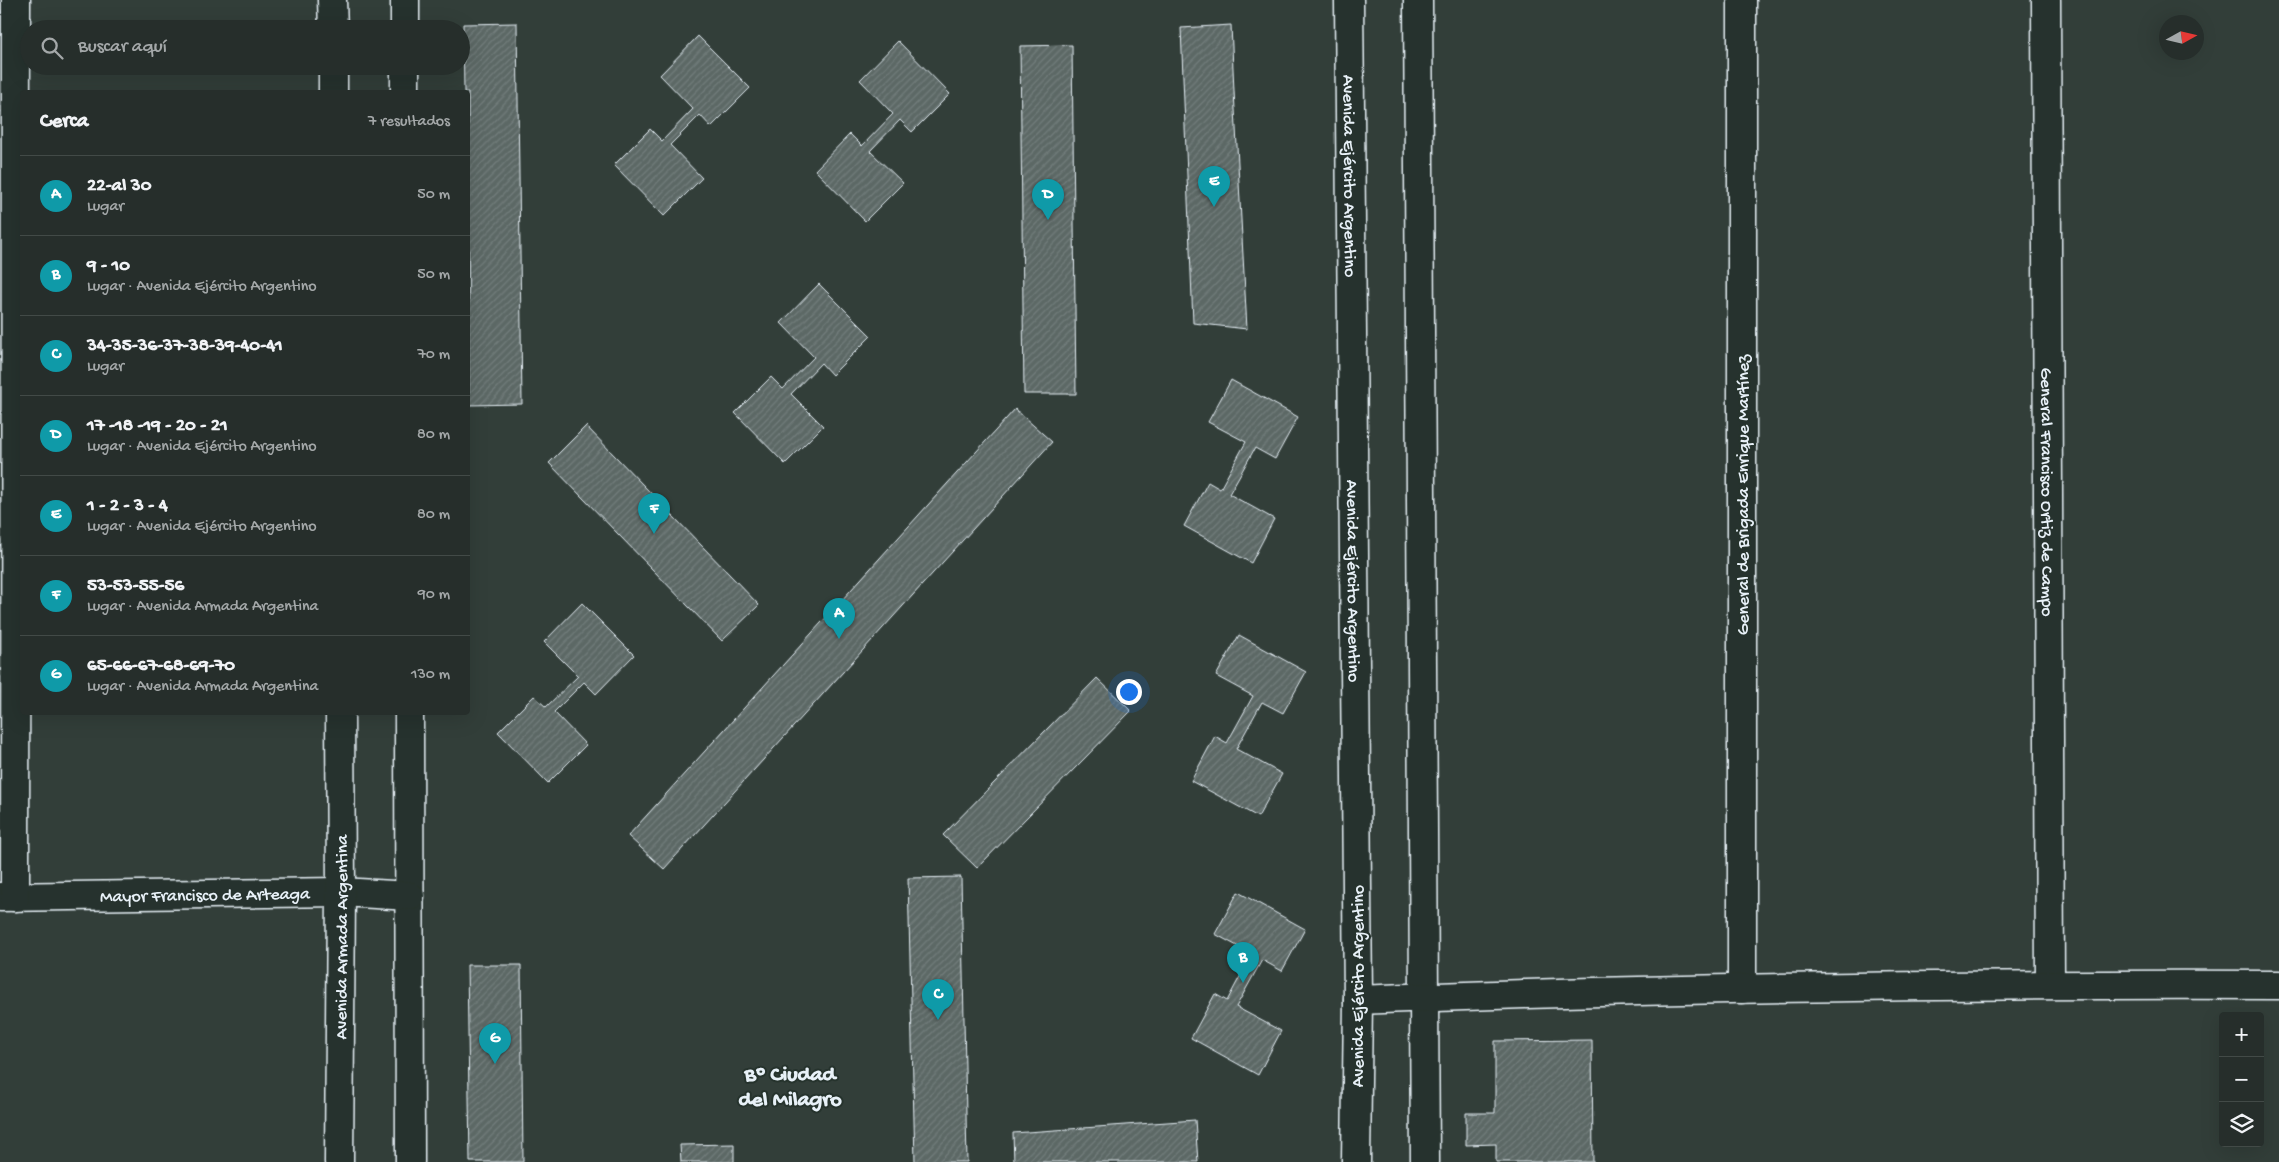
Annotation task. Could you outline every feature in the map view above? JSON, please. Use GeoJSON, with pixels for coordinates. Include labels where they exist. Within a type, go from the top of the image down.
{"type":"FeatureCollection","features":[{"type":"Feature","properties":{"kind":"street"},"geometry":{"type":"LineString","coordinates":[[8,897],[16,0]]}},
{"type":"Feature","properties":{"kind":"street"},"geometry":{"type":"LineString","coordinates":[[332,0],[333,20]]}},
{"type":"Feature","properties":{"kind":"street"},"geometry":{"type":"LineString","coordinates":[[405,0],[405,20]]}},
{"type":"Feature","properties":{"kind":"street","name":"Avenida Ejército Argentino"},"geometry":{"type":"LineString","coordinates":[[1349,0],[1358,1000],[1356,1162]]}},
{"type":"Feature","properties":{"kind":"street"},"geometry":{"type":"LineString","coordinates":[[1418,0],[1425,1162]]}},
{"type":"Feature","properties":{"kind":"street","name":"General de Brigada Enrique Martínez"},"geometry":{"type":"LineString","coordinates":[[1742,0],[1742,989]]}},
{"type":"Feature","properties":{"kind":"street","name":"General Francisco Ortiz de Campo"},"geometry":{"type":"LineString","coordinates":[[2046,0],[2050,984]]}},
{"type":"Feature","properties":{"kind":"street"},"geometry":{"type":"LineString","coordinates":[[333,75],[333,90]]}},
{"type":"Feature","properties":{"kind":"street"},"geometry":{"type":"LineString","coordinates":[[405,75],[405,90]]}},
{"type":"Feature","properties":{"kind":"street","name":"Avenida Armada Argentina"},"geometry":{"type":"LineString","coordinates":[[339,1162],[340,715]]}},
{"type":"Feature","properties":{"kind":"street"},"geometry":{"type":"LineString","coordinates":[[409,715],[410,1162]]}},
{"type":"Feature","properties":{"kind":"street","name":"Mayor Francisco de Arteaga"},"geometry":{"type":"LineString","coordinates":[[8,897],[341,892],[410,896]]}},
{"type":"Feature","properties":{"kind":"street"},"geometry":{"type":"LineString","coordinates":[[1358,1000],[1742,989],[2050,984],[2279,985]]}},
{"type":"Feature","properties":{"kind":"building"},"geometry":{"type":"Polygon","coordinates":[[[517,23],[522,404],[470,405],[470,90],[464,90],[464,75],[470,75],[470,24],[517,23]]]}},
{"type":"Feature","properties":{"kind":"building"},"geometry":{"type":"Polygon","coordinates":[[[1231,25],[1247,329],[1193,323],[1181,28],[1231,25]]]}},
{"type":"Feature","properties":{"kind":"building"},"geometry":{"type":"Polygon","coordinates":[[[698,36],[750,88],[711,127],[700,115],[670,145],[702,178],[664,216],[614,165],[650,129],[662,141],[693,109],[660,75],[698,36]]]}},
{"type":"Feature","properties":{"kind":"building"},"geometry":{"type":"Polygon","coordinates":[[[898,41],[950,94],[912,132],[900,120],[870,151],[903,183],[865,221],[815,170],[850,134],[862,146],[893,114],[860,80],[898,41]]]}},
{"type":"Feature","properties":{"kind":"building"},"geometry":{"type":"Polygon","coordinates":[[[1072,45],[1076,394],[1024,394],[1020,46],[1072,45]]]}},
{"type":"Feature","properties":{"kind":"building"},"geometry":{"type":"Polygon","coordinates":[[[819,284],[871,336],[832,375],[821,363],[791,394],[823,426],[785,464],[735,413],[771,377],[783,389],[814,357],[781,323],[819,284]]]}},
{"type":"Feature","properties":{"kind":"building"},"geometry":{"type":"Polygon","coordinates":[[[1231,380],[1298,417],[1275,459],[1255,448],[1229,494],[1274,519],[1251,563],[1184,526],[1208,482],[1220,489],[1246,442],[1208,422],[1231,380]]]}},
{"type":"Feature","properties":{"kind":"building"},"geometry":{"type":"Polygon","coordinates":[[[1015,409],[1052,442],[664,869],[628,836],[1015,409]]]}},
{"type":"Feature","properties":{"kind":"building"},"geometry":{"type":"Polygon","coordinates":[[[586,426],[759,605],[722,641],[549,463],[586,426]]]}},
{"type":"Feature","properties":{"kind":"building"},"geometry":{"type":"Polygon","coordinates":[[[582,603],[634,655],[596,694],[584,682],[554,712],[586,745],[548,783],[498,732],[534,696],[546,707],[578,676],[544,642],[582,603]]]}},
{"type":"Feature","properties":{"kind":"building"},"geometry":{"type":"Polygon","coordinates":[[[1239,635],[1306,672],[1283,713],[1262,702],[1236,749],[1282,774],[1258,817],[1191,781],[1215,736],[1227,743],[1253,696],[1216,676],[1239,635]]]}},
{"type":"Feature","properties":{"kind":"building"},"geometry":{"type":"Polygon","coordinates":[[[1097,678],[1131,711],[977,868],[943,835],[1097,678]]]}},
{"type":"Feature","properties":{"kind":"building"},"geometry":{"type":"Polygon","coordinates":[[[961,877],[967,1162],[915,1162],[908,878],[961,877]]]}},
{"type":"Feature","properties":{"kind":"building"},"geometry":{"type":"Polygon","coordinates":[[[1238,892],[1305,929],[1282,971],[1262,960],[1236,1007],[1281,1031],[1258,1075],[1191,1038],[1215,994],[1227,1001],[1252,954],[1215,934],[1238,892]]]}},
{"type":"Feature","properties":{"kind":"building"},"geometry":{"type":"Polygon","coordinates":[[[467,965],[521,965],[523,1162],[470,1162],[467,965]]]}},
{"type":"Feature","properties":{"kind":"building"},"geometry":{"type":"Polygon","coordinates":[[[1592,1040],[1593,1162],[1496,1162],[1496,1144],[1466,1145],[1466,1113],[1495,1113],[1495,1041],[1592,1040]]]}},
{"type":"Feature","properties":{"kind":"building"},"geometry":{"type":"Polygon","coordinates":[[[1195,1120],[1198,1162],[1014,1162],[1013,1133],[1195,1120]]]}},
{"type":"Feature","properties":{"kind":"building"},"geometry":{"type":"Polygon","coordinates":[[[734,1144],[734,1162],[681,1162],[680,1145],[734,1144]]]}},
{"type":"Feature","properties":{"kind":"place","name":"1 - 2 - 3 - 4"},"geometry":{"type":"Point","coordinates":[1214,207]}},
{"type":"Feature","properties":{"kind":"place","name":"17 -18 -19 - 20 - 21"},"geometry":{"type":"Point","coordinates":[1048,220]}},
{"type":"Feature","properties":{"kind":"place","name":"53-53-55-56"},"geometry":{"type":"Point","coordinates":[654,534]}},
{"type":"Feature","properties":{"kind":"place","name":"22-al 30"},"geometry":{"type":"Point","coordinates":[839,639]}},
{"type":"Feature","properties":{"kind":"place","name":"9 - 10"},"geometry":{"type":"Point","coordinates":[1243,983]}},
{"type":"Feature","properties":{"kind":"place","name":"34-35-36-37-38-39-40-41"},"geometry":{"type":"Point","coordinates":[938,1020]}},
{"type":"Feature","properties":{"kind":"place","name":"65-66-67-68-69-70"},"geometry":{"type":"Point","coordinates":[495,1064]}},
{"type":"Feature","properties":{"kind":"district","name":"Bº Ciudad del Milagro"},"geometry":{"type":"Point","coordinates":[790,1084]}}]}
